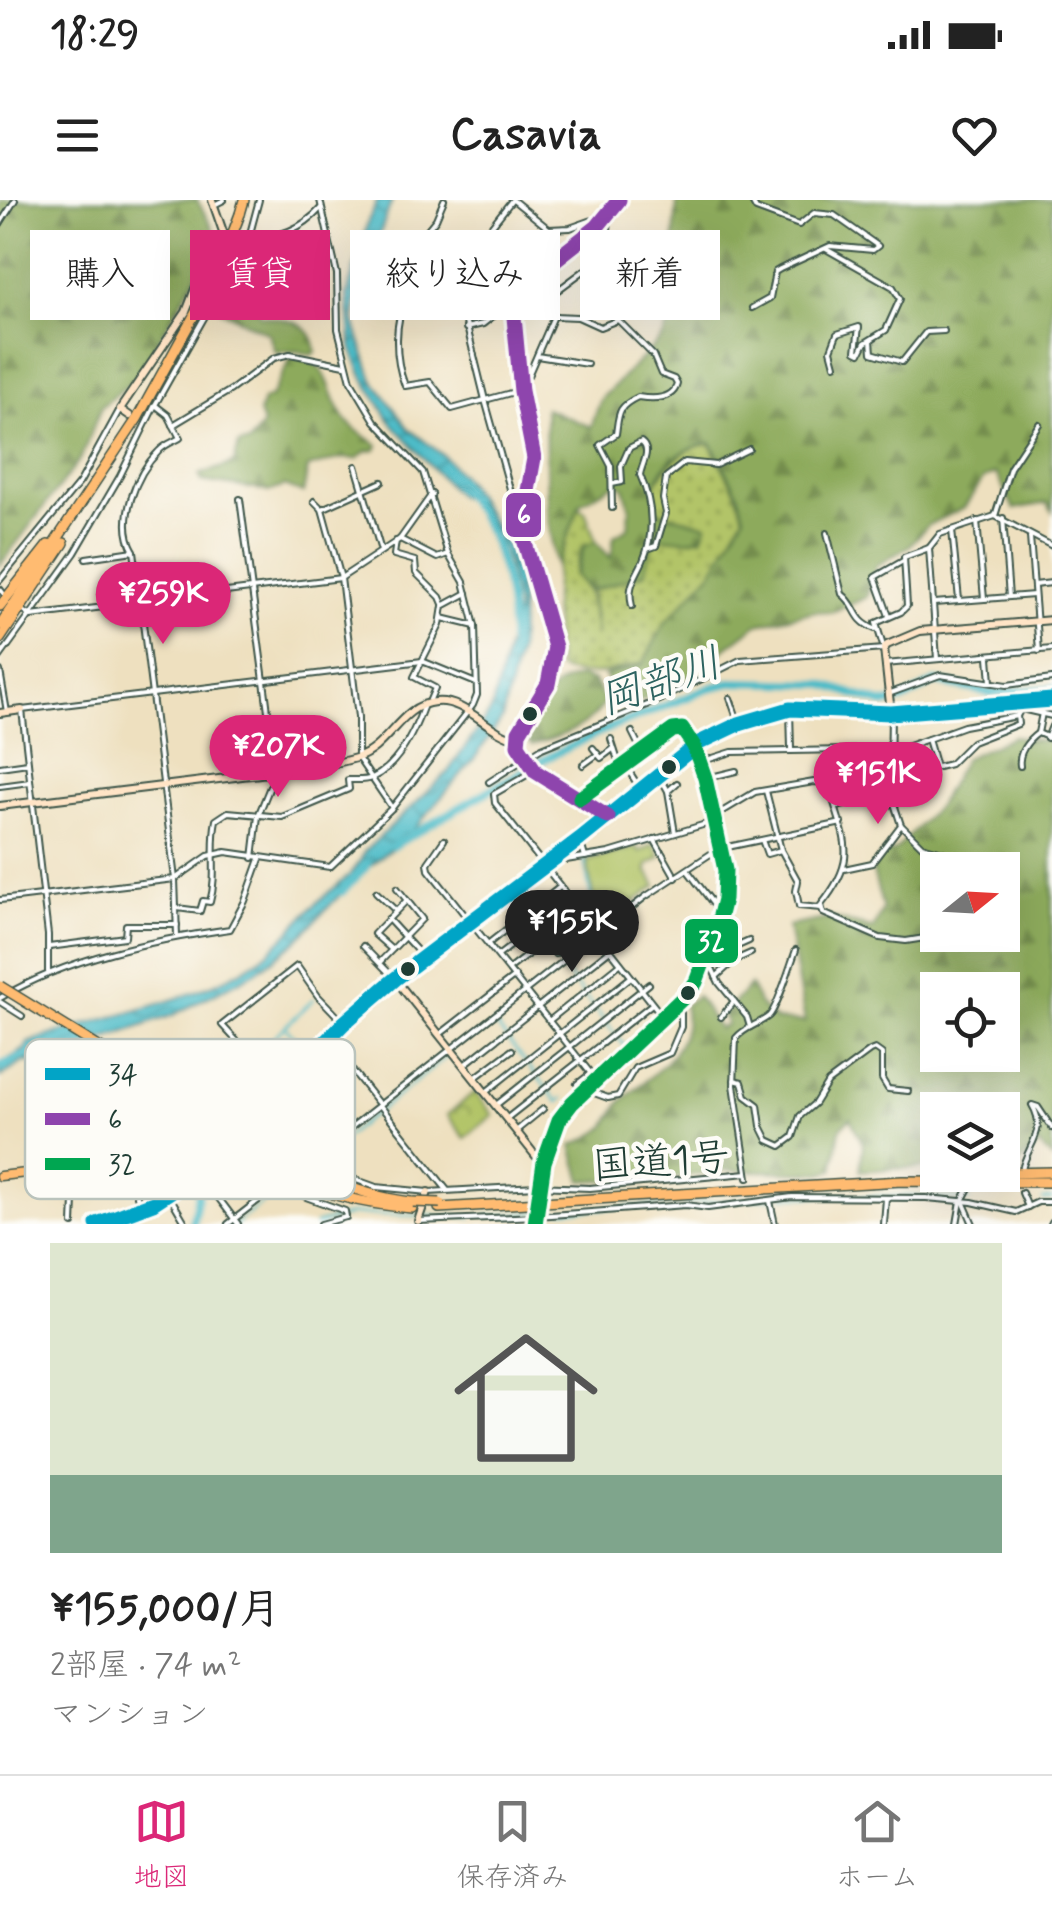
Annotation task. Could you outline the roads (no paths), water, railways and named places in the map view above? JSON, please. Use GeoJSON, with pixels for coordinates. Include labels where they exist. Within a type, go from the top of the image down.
{"type":"FeatureCollection","features":[{"type":"Feature","properties":{"kind":"highway"},"geometry":{"type":"LineString","coordinates":[[232,230],[241,200]]}},
{"type":"Feature","properties":{"kind":"highway"},"geometry":{"type":"LineString","coordinates":[[0,622],[134,416],[190,317]]}},
{"type":"Feature","properties":{"kind":"highway"},"geometry":{"type":"LineString","coordinates":[[0,622],[146,405],[190,320]]}},
{"type":"Feature","properties":{"kind":"highway"},"geometry":{"type":"LineString","coordinates":[[0,639],[52,562],[109,462]]}},
{"type":"Feature","properties":{"kind":"highway"},"geometry":{"type":"LineString","coordinates":[[0,606],[58,533]]}},
{"type":"Feature","properties":{"kind":"highway"},"geometry":{"type":"LineString","coordinates":[[2,992],[23,1010],[73,1039]]}},
{"type":"Feature","properties":{"kind":"highway"},"geometry":{"type":"LineString","coordinates":[[2,992],[81,1039]]}},
{"type":"Feature","properties":{"kind":"highway"},"geometry":{"type":"LineString","coordinates":[[1020,1173],[1052,1172]]}},
{"type":"Feature","properties":{"kind":"highway","name":"国道1号"},"geometry":{"type":"LineString","coordinates":[[440,1206],[708,1184],[920,1175]]}},
{"type":"Feature","properties":{"kind":"highway","name":"国道1号"},"geometry":{"type":"LineString","coordinates":[[348,1199],[376,1206],[440,1206],[902,1180],[1052,1182]]}},
{"type":"Feature","properties":{"kind":"highway","name":"国道1号"},"geometry":{"type":"LineString","coordinates":[[355,1189],[410,1206]]}},
{"type":"Feature","properties":{"kind":"highway"},"geometry":{"type":"LineString","coordinates":[[355,1191],[375,1198]]}},
{"type":"Feature","properties":{"kind":"highway"},"geometry":{"type":"LineString","coordinates":[[355,1196],[410,1206]]}},
{"type":"Feature","properties":{"kind":"main road"},"geometry":{"type":"LineString","coordinates":[[560,255],[612,212],[619,200]]}},
{"type":"Feature","properties":{"kind":"main road"},"geometry":{"type":"LineString","coordinates":[[329,1038],[395,979],[608,817],[534,770],[517,738],[548,684],[555,647],[520,523],[534,458],[520,391],[514,320]]}},
{"type":"Feature","properties":{"kind":"main road"},"geometry":{"type":"LineString","coordinates":[[0,1176],[25,1173]]}},
{"type":"Feature","properties":{"kind":"street"},"geometry":{"type":"LineString","coordinates":[[0,224],[15,200]]}},
{"type":"Feature","properties":{"kind":"street"},"geometry":{"type":"LineString","coordinates":[[223,230],[213,202],[224,200]]}},
{"type":"Feature","properties":{"kind":"street"},"geometry":{"type":"LineString","coordinates":[[251,230],[260,200]]}},
{"type":"Feature","properties":{"kind":"street"},"geometry":{"type":"LineString","coordinates":[[0,900],[175,878],[212,855],[236,852],[330,867],[392,808],[470,714],[477,694],[475,626],[467,593],[448,554],[432,494],[420,468],[362,403],[345,364],[338,328],[337,274],[320,200]]}},
{"type":"Feature","properties":{"kind":"street"},"geometry":{"type":"LineString","coordinates":[[427,230],[444,200]]}},
{"type":"Feature","properties":{"kind":"street"},"geometry":{"type":"LineString","coordinates":[[488,230],[512,200],[549,229],[579,226],[612,212]]}},
{"type":"Feature","properties":{"kind":"street"},"geometry":{"type":"LineString","coordinates":[[751,200],[756,209],[799,225],[814,213],[834,215],[878,246],[873,250],[830,246],[780,269],[775,272],[770,298],[752,308]]}},
{"type":"Feature","properties":{"kind":"street"},"geometry":{"type":"LineString","coordinates":[[296,230],[321,208]]}},
{"type":"Feature","properties":{"kind":"street"},"geometry":{"type":"LineString","coordinates":[[560,288],[606,254],[612,212]]}},
{"type":"Feature","properties":{"kind":"street"},"geometry":{"type":"LineString","coordinates":[[826,249],[898,293],[899,303],[886,330],[858,354],[859,327],[841,332],[832,350],[835,366]]}},
{"type":"Feature","properties":{"kind":"street"},"geometry":{"type":"LineString","coordinates":[[0,580],[80,482],[120,409],[190,302]]}},
{"type":"Feature","properties":{"kind":"street"},"geometry":{"type":"LineString","coordinates":[[560,316],[578,317],[600,326],[618,320],[653,355],[661,374],[674,378],[677,384],[671,394],[652,401],[635,398],[624,405],[616,417],[616,434],[600,445],[611,466],[612,508]]}},
{"type":"Feature","properties":{"kind":"street"},"geometry":{"type":"LineString","coordinates":[[0,656],[96,518],[141,424],[202,320]]}},
{"type":"Feature","properties":{"kind":"street"},"geometry":{"type":"LineString","coordinates":[[400,320],[398,366],[405,386],[430,382],[452,409],[520,391],[552,320]]}},
{"type":"Feature","properties":{"kind":"street"},"geometry":{"type":"LineString","coordinates":[[464,320],[520,523]]}},
{"type":"Feature","properties":{"kind":"street"},"geometry":{"type":"LineString","coordinates":[[466,328],[487,321]]}},
{"type":"Feature","properties":{"kind":"street"},"geometry":{"type":"LineString","coordinates":[[871,340],[872,353],[902,362],[926,332],[944,331]]}},
{"type":"Feature","properties":{"kind":"street"},"geometry":{"type":"LineString","coordinates":[[173,425],[274,358],[290,354],[345,364]]}},
{"type":"Feature","properties":{"kind":"street"},"geometry":{"type":"LineString","coordinates":[[537,356],[587,364]]}},
{"type":"Feature","properties":{"kind":"street"},"geometry":{"type":"LineString","coordinates":[[155,405],[163,410],[180,438],[160,449],[132,496],[128,525],[175,878],[178,936]]}},
{"type":"Feature","properties":{"kind":"street"},"geometry":{"type":"LineString","coordinates":[[120,409],[130,416]]}},
{"type":"Feature","properties":{"kind":"street"},"geometry":{"type":"LineString","coordinates":[[995,516],[1010,468],[1039,424]]}},
{"type":"Feature","properties":{"kind":"street"},"geometry":{"type":"LineString","coordinates":[[612,484],[622,482],[621,466],[628,448],[645,444],[640,475],[651,503],[647,549],[629,585],[632,606]]}},
{"type":"Feature","properties":{"kind":"street"},"geometry":{"type":"LineString","coordinates":[[647,549],[654,548],[662,532],[666,477],[685,462],[716,465],[749,449]]}},
{"type":"Feature","properties":{"kind":"street"},"geometry":{"type":"LineString","coordinates":[[356,466],[381,551]]}},
{"type":"Feature","properties":{"kind":"street"},"geometry":{"type":"LineString","coordinates":[[322,509],[382,482]]}},
{"type":"Feature","properties":{"kind":"street"},"geometry":{"type":"LineString","coordinates":[[28,614],[341,578],[398,540],[432,494]]}},
{"type":"Feature","properties":{"kind":"street"},"geometry":{"type":"LineString","coordinates":[[2,992],[48,972],[178,936],[234,926],[257,858],[258,816],[276,772],[240,499]]}},
{"type":"Feature","properties":{"kind":"street"},"geometry":{"type":"LineString","coordinates":[[314,501],[322,509],[341,578],[358,717],[358,758],[392,808]]}},
{"type":"Feature","properties":{"kind":"street"},"geometry":{"type":"LineString","coordinates":[[889,616],[875,577],[903,562],[911,553],[929,548],[936,538],[952,530],[995,516],[1052,546]]}},
{"type":"Feature","properties":{"kind":"street"},"geometry":{"type":"LineString","coordinates":[[1003,518],[1009,597]]}},
{"type":"Feature","properties":{"kind":"street"},"geometry":{"type":"LineString","coordinates":[[977,521],[984,599]]}},
{"type":"Feature","properties":{"kind":"street"},"geometry":{"type":"LineString","coordinates":[[952,530],[959,601]]}},
{"type":"Feature","properties":{"kind":"street"},"geometry":{"type":"LineString","coordinates":[[827,533],[842,594],[849,599],[857,618],[877,630]]}},
{"type":"Feature","properties":{"kind":"street"},"geometry":{"type":"LineString","coordinates":[[1030,537],[1039,651]]}},
{"type":"Feature","properties":{"kind":"street"},"geometry":{"type":"LineString","coordinates":[[398,540],[437,558],[448,554]]}},
{"type":"Feature","properties":{"kind":"street"},"geometry":{"type":"LineString","coordinates":[[178,908],[200,910],[203,901],[210,902],[216,880],[212,855],[216,820],[228,812],[282,817],[349,789],[348,780],[371,780],[394,762],[418,722],[436,688],[414,676],[442,618],[443,606],[440,597],[416,574],[415,561],[394,555],[398,540]]}},
{"type":"Feature","properties":{"kind":"street"},"geometry":{"type":"LineString","coordinates":[[929,548],[937,658]]}},
{"type":"Feature","properties":{"kind":"street"},"geometry":{"type":"LineString","coordinates":[[86,558],[134,551]]}},
{"type":"Feature","properties":{"kind":"street"},"geometry":{"type":"LineString","coordinates":[[903,562],[907,606],[878,620],[877,630],[884,649],[890,693],[889,794],[900,825],[922,846],[943,852]]}},
{"type":"Feature","properties":{"kind":"street"},"geometry":{"type":"LineString","coordinates":[[1034,585],[1052,583]]}},
{"type":"Feature","properties":{"kind":"street"},"geometry":{"type":"LineString","coordinates":[[443,606],[467,593]]}},
{"type":"Feature","properties":{"kind":"street"},"geometry":{"type":"LineString","coordinates":[[934,603],[1034,595]]}},
{"type":"Feature","properties":{"kind":"street"},"geometry":{"type":"LineString","coordinates":[[442,618],[475,626]]}},
{"type":"Feature","properties":{"kind":"street"},"geometry":{"type":"LineString","coordinates":[[489,782],[542,748],[662,699],[740,660],[884,649],[913,633],[1052,620]]}},
{"type":"Feature","properties":{"kind":"street"},"geometry":{"type":"LineString","coordinates":[[886,664],[1052,650]]}},
{"type":"Feature","properties":{"kind":"street"},"geometry":{"type":"LineString","coordinates":[[989,655],[991,682]]}},
{"type":"Feature","properties":{"kind":"street"},"geometry":{"type":"LineString","coordinates":[[0,671],[3,712],[422,661],[476,683]]}},
{"type":"Feature","properties":{"kind":"street"},"geometry":{"type":"LineString","coordinates":[[890,693],[940,675],[1007,684],[1052,679]]}},
{"type":"Feature","properties":{"kind":"street"},"geometry":{"type":"LineString","coordinates":[[730,698],[740,724]]}},
{"type":"Feature","properties":{"kind":"street"},"geometry":{"type":"LineString","coordinates":[[608,817],[694,746],[740,724],[790,709],[890,710],[1052,700]]}},
{"type":"Feature","properties":{"kind":"street"},"geometry":{"type":"LineString","coordinates":[[0,806],[358,758],[426,704],[450,703],[517,738]]}},
{"type":"Feature","properties":{"kind":"street"},"geometry":{"type":"LineString","coordinates":[[1018,705],[1052,716]]}},
{"type":"Feature","properties":{"kind":"street"},"geometry":{"type":"LineString","coordinates":[[560,855],[565,860],[585,857],[675,833],[715,819],[750,794],[814,782],[888,778],[950,764],[972,742],[1018,724],[1018,705]]}},
{"type":"Feature","properties":{"kind":"street"},"geometry":{"type":"LineString","coordinates":[[790,709],[792,751]]}},
{"type":"Feature","properties":{"kind":"street"},"geometry":{"type":"LineString","coordinates":[[22,710],[44,895],[48,972]]}},
{"type":"Feature","properties":{"kind":"street"},"geometry":{"type":"LineString","coordinates":[[1020,766],[1019,758],[1038,733],[1042,713]]}},
{"type":"Feature","properties":{"kind":"street"},"geometry":{"type":"LineString","coordinates":[[700,762],[732,752],[890,750],[964,726],[1017,716]]}},
{"type":"Feature","properties":{"kind":"street"},"geometry":{"type":"LineString","coordinates":[[1038,733],[1050,739],[1052,726]]}},
{"type":"Feature","properties":{"kind":"street"},"geometry":{"type":"LineString","coordinates":[[578,1084],[593,1077],[663,1017],[696,982],[718,923],[726,875],[700,762],[694,746],[679,728],[580,798]]}},
{"type":"Feature","properties":{"kind":"street"},"geometry":{"type":"LineString","coordinates":[[632,732],[643,754]]}},
{"type":"Feature","properties":{"kind":"street"},"geometry":{"type":"LineString","coordinates":[[611,739],[623,767],[640,790]]}},
{"type":"Feature","properties":{"kind":"street"},"geometry":{"type":"LineString","coordinates":[[928,740],[936,767]]}},
{"type":"Feature","properties":{"kind":"street"},"geometry":{"type":"LineString","coordinates":[[593,748],[601,758],[613,749]]}},
{"type":"Feature","properties":{"kind":"street"},"geometry":{"type":"LineString","coordinates":[[582,765],[598,754]]}},
{"type":"Feature","properties":{"kind":"street"},"geometry":{"type":"LineString","coordinates":[[0,767],[28,764]]}},
{"type":"Feature","properties":{"kind":"street"},"geometry":{"type":"LineString","coordinates":[[534,770],[494,798],[497,806],[663,1017]]}},
{"type":"Feature","properties":{"kind":"street"},"geometry":{"type":"LineString","coordinates":[[705,778],[736,771]]}},
{"type":"Feature","properties":{"kind":"street"},"geometry":{"type":"LineString","coordinates":[[659,775],[668,791],[675,833]]}},
{"type":"Feature","properties":{"kind":"street"},"geometry":{"type":"LineString","coordinates":[[0,786],[30,782]]}},
{"type":"Feature","properties":{"kind":"street"},"geometry":{"type":"LineString","coordinates":[[668,791],[677,783]]}},
{"type":"Feature","properties":{"kind":"street"},"geometry":{"type":"LineString","coordinates":[[821,908],[844,869],[846,841],[829,784]]}},
{"type":"Feature","properties":{"kind":"street"},"geometry":{"type":"LineString","coordinates":[[766,791],[781,850],[798,881],[799,906],[821,908]]}},
{"type":"Feature","properties":{"kind":"street"},"geometry":{"type":"LineString","coordinates":[[837,807],[889,794]]}},
{"type":"Feature","properties":{"kind":"street"},"geometry":{"type":"LineString","coordinates":[[355,1124],[645,897],[721,849],[842,823]]}},
{"type":"Feature","properties":{"kind":"street"},"geometry":{"type":"LineString","coordinates":[[844,869],[872,863],[900,825]]}},
{"type":"Feature","properties":{"kind":"street"},"geometry":{"type":"LineString","coordinates":[[654,839],[676,878]]}},
{"type":"Feature","properties":{"kind":"street"},"geometry":{"type":"LineString","coordinates":[[444,840],[427,866],[593,1077]]}},
{"type":"Feature","properties":{"kind":"street"},"geometry":{"type":"LineString","coordinates":[[580,840],[585,857]]}},
{"type":"Feature","properties":{"kind":"street"},"geometry":{"type":"LineString","coordinates":[[762,840],[766,854],[781,850]]}},
{"type":"Feature","properties":{"kind":"street"},"geometry":{"type":"LineString","coordinates":[[688,871],[714,905],[722,908]]}},
{"type":"Feature","properties":{"kind":"street"},"geometry":{"type":"LineString","coordinates":[[488,943],[560,887]]}},
{"type":"Feature","properties":{"kind":"street"},"geometry":{"type":"LineString","coordinates":[[380,962],[422,919],[397,888]]}},
{"type":"Feature","properties":{"kind":"street"},"geometry":{"type":"LineString","coordinates":[[376,892],[395,910]]}},
{"type":"Feature","properties":{"kind":"street"},"geometry":{"type":"LineString","coordinates":[[392,950],[374,934],[407,900]]}},
{"type":"Feature","properties":{"kind":"street"},"geometry":{"type":"LineString","coordinates":[[498,956],[570,900]]}},
{"type":"Feature","properties":{"kind":"street"},"geometry":{"type":"LineString","coordinates":[[821,908],[826,916],[880,938],[920,939]]}},
{"type":"Feature","properties":{"kind":"street"},"geometry":{"type":"LineString","coordinates":[[509,969],[581,914]]}},
{"type":"Feature","properties":{"kind":"street"},"geometry":{"type":"LineString","coordinates":[[388,919],[423,957]]}},
{"type":"Feature","properties":{"kind":"street"},"geometry":{"type":"LineString","coordinates":[[718,923],[732,949]]}},
{"type":"Feature","properties":{"kind":"street"},"geometry":{"type":"LineString","coordinates":[[126,951],[126,925],[177,925]]}},
{"type":"Feature","properties":{"kind":"street"},"geometry":{"type":"LineString","coordinates":[[555,954],[591,926]]}},
{"type":"Feature","properties":{"kind":"street"},"geometry":{"type":"LineString","coordinates":[[48,947],[125,937]]}},
{"type":"Feature","properties":{"kind":"street"},"geometry":{"type":"LineString","coordinates":[[715,956],[749,941]]}},
{"type":"Feature","properties":{"kind":"street"},"geometry":{"type":"LineString","coordinates":[[363,946],[395,979],[544,1162]]}},
{"type":"Feature","properties":{"kind":"street"},"geometry":{"type":"LineString","coordinates":[[463,1066],[610,950]]}},
{"type":"Feature","properties":{"kind":"street"},"geometry":{"type":"LineString","coordinates":[[355,1182],[428,1192],[590,1188],[747,1175],[734,1080],[736,1038],[777,1007],[796,950]]}},
{"type":"Feature","properties":{"kind":"street"},"geometry":{"type":"LineString","coordinates":[[716,977],[735,960],[752,953]]}},
{"type":"Feature","properties":{"kind":"street"},"geometry":{"type":"LineString","coordinates":[[706,954],[716,977],[750,1026]]}},
{"type":"Feature","properties":{"kind":"street"},"geometry":{"type":"LineString","coordinates":[[549,1020],[620,964]]}},
{"type":"Feature","properties":{"kind":"street"},"geometry":{"type":"LineString","coordinates":[[235,1039],[222,1025],[297,966],[344,1023]]}},
{"type":"Feature","properties":{"kind":"street"},"geometry":{"type":"LineString","coordinates":[[439,1035],[515,976]]}},
{"type":"Feature","properties":{"kind":"street"},"geometry":{"type":"LineString","coordinates":[[485,1093],[631,977]]}},
{"type":"Feature","properties":{"kind":"street"},"geometry":{"type":"LineString","coordinates":[[495,1106],[649,984]]}},
{"type":"Feature","properties":{"kind":"street"},"geometry":{"type":"LineString","coordinates":[[2,992],[88,1039]]}},
{"type":"Feature","properties":{"kind":"street"},"geometry":{"type":"LineString","coordinates":[[586,1090],[608,1098],[618,1096],[631,1071],[670,1053],[681,1026],[681,1001]]}},
{"type":"Feature","properties":{"kind":"street"},"geometry":{"type":"LineString","coordinates":[[721,1017],[734,1001]]}},
{"type":"Feature","properties":{"kind":"street"},"geometry":{"type":"LineString","coordinates":[[506,1119],[652,1004]]}},
{"type":"Feature","properties":{"kind":"street"},"geometry":{"type":"LineString","coordinates":[[474,1078],[512,1050]]}},
{"type":"Feature","properties":{"kind":"street"},"geometry":{"type":"LineString","coordinates":[[734,1080],[742,1082],[746,1096],[758,1105],[768,1140],[781,1146],[793,1137],[800,1116],[815,1103],[828,1082],[870,1051],[882,1054],[882,1079],[888,1090],[908,1092]]}},
{"type":"Feature","properties":{"kind":"street"},"geometry":{"type":"LineString","coordinates":[[355,1072],[447,1190]]}},
{"type":"Feature","properties":{"kind":"street"},"geometry":{"type":"LineString","coordinates":[[542,1189],[544,1162],[559,1120],[593,1077]]}},
{"type":"Feature","properties":{"kind":"street"},"geometry":{"type":"LineString","coordinates":[[1022,1170],[1039,1131],[1040,1120],[1032,1105],[1038,1107],[1052,1128]]}},
{"type":"Feature","properties":{"kind":"street"},"geometry":{"type":"LineString","coordinates":[[516,1131],[543,1108]]}},
{"type":"Feature","properties":{"kind":"street"},"geometry":{"type":"LineString","coordinates":[[428,1192],[418,1220],[442,1222],[536,1220],[686,1205],[708,1208],[792,1197],[962,1201],[1016,1212],[1038,1202],[1052,1202]]}},
{"type":"Feature","properties":{"kind":"street"},"geometry":{"type":"LineString","coordinates":[[749,1192],[750,1202]]}},
{"type":"Feature","properties":{"kind":"street"},"geometry":{"type":"LineString","coordinates":[[957,1224],[967,1192]]}},
{"type":"Feature","properties":{"kind":"street"},"geometry":{"type":"LineString","coordinates":[[1022,1193],[1028,1208]]}},
{"type":"Feature","properties":{"kind":"street"},"geometry":{"type":"LineString","coordinates":[[884,1224],[886,1198]]}},
{"type":"Feature","properties":{"kind":"street"},"geometry":{"type":"LineString","coordinates":[[138,1199],[140,1210]]}},
{"type":"Feature","properties":{"kind":"street"},"geometry":{"type":"LineString","coordinates":[[96,1224],[161,1199]]}},
{"type":"Feature","properties":{"kind":"street"},"geometry":{"type":"LineString","coordinates":[[170,1199],[186,1224]]}},
{"type":"Feature","properties":{"kind":"street"},"geometry":{"type":"LineString","coordinates":[[217,1199],[236,1222]]}},
{"type":"Feature","properties":{"kind":"street"},"geometry":{"type":"LineString","coordinates":[[228,1224],[236,1222],[262,1199]]}},
{"type":"Feature","properties":{"kind":"street"},"geometry":{"type":"LineString","coordinates":[[311,1199],[345,1212],[346,1217],[321,1224]]}},
{"type":"Feature","properties":{"kind":"street"},"geometry":{"type":"LineString","coordinates":[[72,1224],[74,1200]]}},
{"type":"Feature","properties":{"kind":"street"},"geometry":{"type":"LineString","coordinates":[[770,1201],[775,1224]]}},
{"type":"Feature","properties":{"kind":"street"},"geometry":{"type":"LineString","coordinates":[[962,1201],[974,1224]]}},
{"type":"Feature","properties":{"kind":"street"},"geometry":{"type":"LineString","coordinates":[[536,1220],[539,1206]]}},
{"type":"Feature","properties":{"kind":"water"},"geometry":{"type":"Polygon","coordinates":[[[378,200],[392,200],[381,230],[365,230],[378,200]]]}},
{"type":"Feature","properties":{"kind":"water"},"geometry":{"type":"Polygon","coordinates":[[[350,284],[350,320],[354,320],[373,380],[409,429],[444,456],[470,486],[508,547],[519,581],[521,604],[519,649],[502,719],[474,759],[412,832],[361,873],[294,943],[256,972],[173,1015],[106,1039],[40,1039],[175,999],[258,960],[351,873],[364,852],[447,773],[491,711],[517,609],[498,536],[475,501],[458,496],[390,421],[363,377],[352,350],[347,294],[350,284]]]}},
{"type":"Feature","properties":{"kind":"water"},"geometry":{"type":"Polygon","coordinates":[[[25,1060],[25,1062],[0,1077],[0,1067],[25,1060]]]}},
{"type":"Feature","properties":{"kind":"waterway"},"geometry":{"type":"LineString","coordinates":[[462,492],[485,524],[500,562],[509,602],[511,641]]}},
{"type":"Feature","properties":{"kind":"waterway","name":"岡部川"},"geometry":{"type":"LineString","coordinates":[[393,846],[537,763],[600,732],[713,687],[735,682],[822,684],[884,704],[904,699],[935,682],[991,693],[1052,688]]}},
{"type":"Feature","properties":{"kind":"waterway"},"geometry":{"type":"LineString","coordinates":[[584,859],[597,930]]}},
{"type":"Feature","properties":{"kind":"waterway"},"geometry":{"type":"LineString","coordinates":[[342,892],[367,866]]}},
{"type":"Feature","properties":{"kind":"waterway"},"geometry":{"type":"LineString","coordinates":[[508,897],[544,942]]}},
{"type":"Feature","properties":{"kind":"waterway"},"geometry":{"type":"LineString","coordinates":[[561,967],[628,1050]]}},
{"type":"Feature","properties":{"kind":"waterway"},"geometry":{"type":"LineString","coordinates":[[272,1039],[314,999]]}},
{"type":"Feature","properties":{"kind":"waterway"},"geometry":{"type":"LineString","coordinates":[[494,1023],[558,1102],[563,1098]]}},
{"type":"Feature","properties":{"kind":"waterway"},"geometry":{"type":"LineString","coordinates":[[286,1028],[297,1039]]}},
{"type":"Feature","properties":{"kind":"waterway"},"geometry":{"type":"LineString","coordinates":[[65,1039],[70,1037]]}},
{"type":"Feature","properties":{"kind":"waterway"},"geometry":{"type":"LineString","coordinates":[[355,1129],[449,1055]]}},
{"type":"Feature","properties":{"kind":"waterway"},"geometry":{"type":"LineString","coordinates":[[0,1066],[25,1056]]}},
{"type":"Feature","properties":{"kind":"waterway"},"geometry":{"type":"LineString","coordinates":[[783,1196],[970,1200]]}},
{"type":"Feature","properties":{"kind":"waterway"},"geometry":{"type":"LineString","coordinates":[[485,1216],[771,1198]]}},
{"type":"Feature","properties":{"kind":"waterway"},"geometry":{"type":"LineString","coordinates":[[192,1224],[197,1199]]}},
{"type":"Feature","properties":{"kind":"waterway"},"geometry":{"type":"LineString","coordinates":[[235,1224],[267,1199]]}},
{"type":"Feature","properties":{"kind":"waterway"},"geometry":{"type":"LineString","coordinates":[[1043,1200],[1052,1199]]}},
{"type":"Feature","properties":{"kind":"waterway"},"geometry":{"type":"LineString","coordinates":[[315,1224],[354,1214],[472,1217]]}}]}
